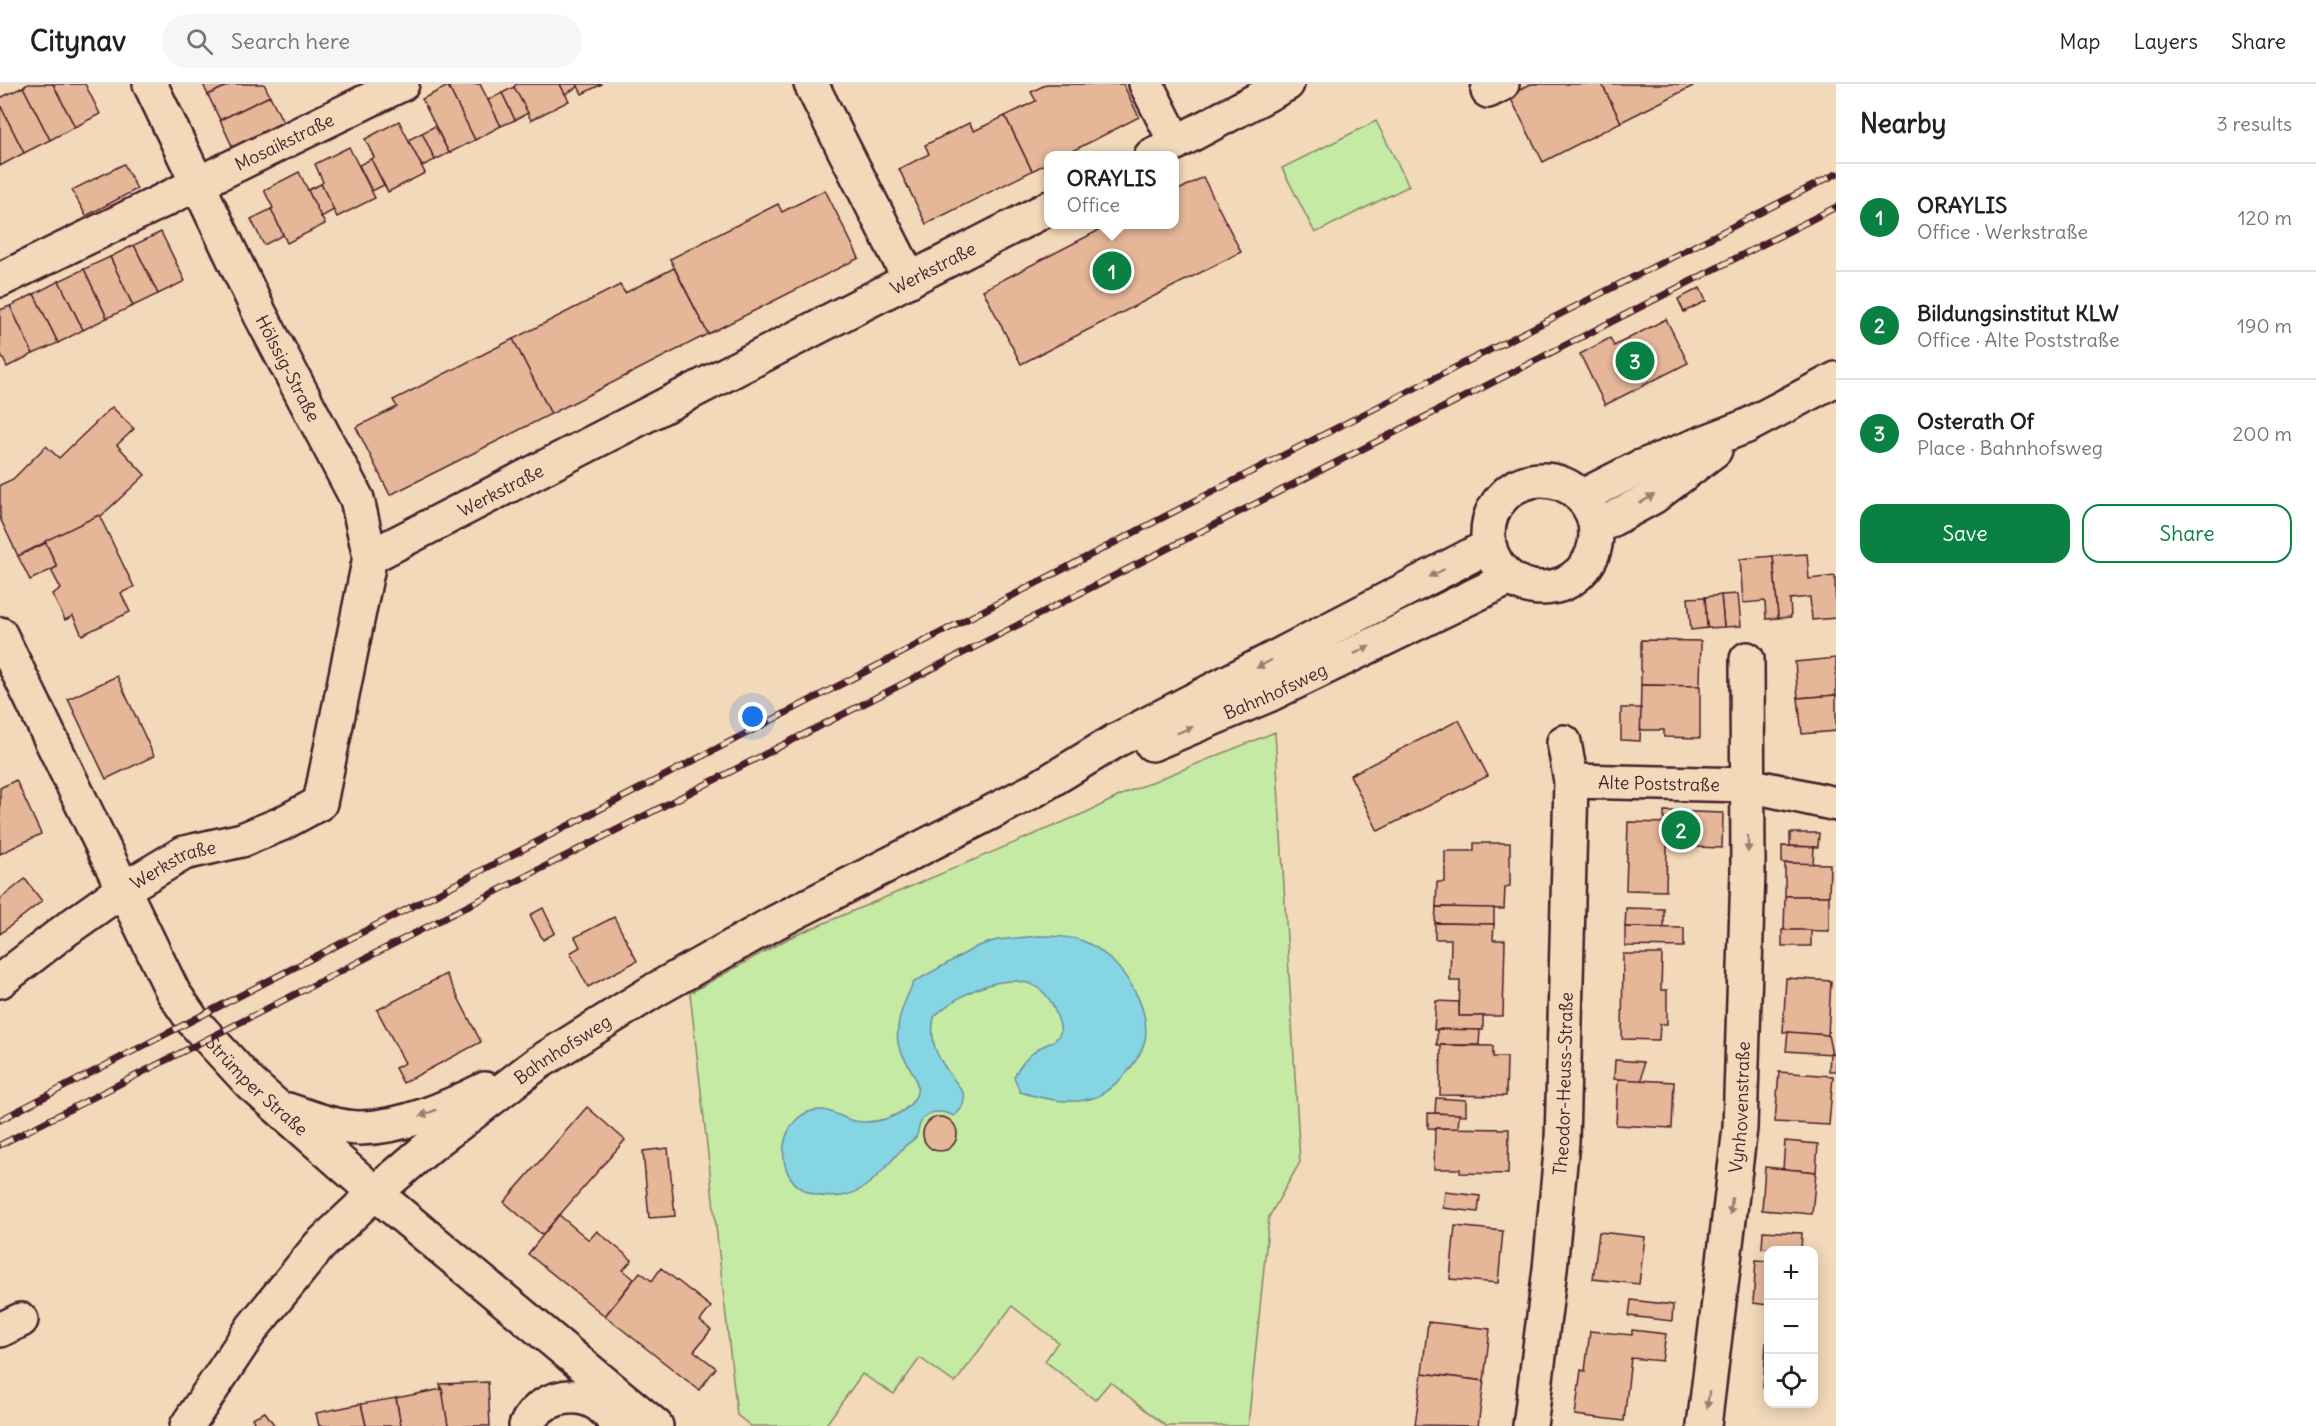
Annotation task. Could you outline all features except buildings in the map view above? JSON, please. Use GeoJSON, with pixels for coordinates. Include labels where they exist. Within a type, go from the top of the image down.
{"type":"FeatureCollection","features":[{"type":"Feature","properties":{"kind":"street","name":"Hölssig-Straße"},"geometry":{"type":"LineString","coordinates":[[150,84],[274,342],[357,499],[370,557]]}},
{"type":"Feature","properties":{"kind":"street","name":"Mosaikstraße"},"geometry":{"type":"LineString","coordinates":[[198,183],[402,84]]}},
{"type":"Feature","properties":{"kind":"street"},"geometry":{"type":"LineString","coordinates":[[811,84],[910,280]]}},
{"type":"Feature","properties":{"kind":"street"},"geometry":{"type":"LineString","coordinates":[[1146,84],[1163,149],[1287,84]]}},
{"type":"Feature","properties":{"kind":"street"},"geometry":{"type":"LineString","coordinates":[[0,280],[198,183]]}},
{"type":"Feature","properties":{"kind":"street","name":"Werkstraße"},"geometry":{"type":"LineString","coordinates":[[122,890],[184,854],[242,840],[281,824],[320,803],[370,557],[1044,211]]}},
{"type":"Feature","properties":{"kind":"street"},"geometry":{"type":"LineString","coordinates":[[1581,497],[1638,468],[1748,426],[1836,379]]}},
{"type":"Feature","properties":{"kind":"street"},"geometry":{"type":"LineString","coordinates":[[1596,528],[1653,497],[1748,426]]}},
{"type":"Feature","properties":{"kind":"street"},"geometry":{"type":"LineString","coordinates":[[1548,480],[1572,489],[1588,506],[1596,528],[1595,546],[1588,563],[1576,576],[1561,585],[1543,589],[1525,586],[1510,578],[1493,558],[1489,546],[1489,521],[1501,499],[1521,484],[1548,480]]}},
{"type":"Feature","properties":{"kind":"street","name":"Bahnhofsweg"},"geometry":{"type":"LineString","coordinates":[[187,1426],[253,1327],[319,1246],[375,1193],[431,1145],[538,1064],[655,990],[774,923],[1033,791],[1114,741],[1489,546]]}},
{"type":"Feature","properties":{"kind":"street","name":"Bahnhofsweg"},"geometry":{"type":"LineString","coordinates":[[1033,791],[1271,694],[1510,578]]}},
{"type":"Feature","properties":{"kind":"street","name":"Strümper Straße"},"geometry":{"type":"LineString","coordinates":[[0,634],[122,890],[173,992],[193,1021],[250,1083],[375,1193],[656,1426]]}},
{"type":"Feature","properties":{"kind":"street"},"geometry":{"type":"LineString","coordinates":[[1747,659],[1749,785]]}},
{"type":"Feature","properties":{"kind":"street","name":"Theodor-Heuss-Straße"},"geometry":{"type":"LineString","coordinates":[[1530,1426],[1550,1269],[1562,1142],[1571,781],[1564,742]]}},
{"type":"Feature","properties":{"kind":"street","name":"Alte Poststraße"},"geometry":{"type":"LineString","coordinates":[[1571,781],[1749,785],[1836,804]]}},
{"type":"Feature","properties":{"kind":"street","name":"Vynhovenstraße"},"geometry":{"type":"LineString","coordinates":[[1704,1426],[1740,1128],[1747,949],[1749,785]]}},
{"type":"Feature","properties":{"kind":"street"},"geometry":{"type":"LineString","coordinates":[[0,981],[122,890]]}},
{"type":"Feature","properties":{"kind":"street"},"geometry":{"type":"LineString","coordinates":[[277,1107],[324,1122],[360,1128],[402,1123],[470,1097],[538,1064]]}},
{"type":"Feature","properties":{"kind":"street"},"geometry":{"type":"LineString","coordinates":[[526,1426],[538,1409],[551,1401],[566,1397],[582,1398],[597,1403],[609,1413],[617,1426]]}},
{"type":"Feature","properties":{"kind":"green space"},"geometry":{"type":"Polygon","coordinates":[[[1376,121],[1409,186],[1315,233],[1282,168],[1376,121]]]}},
{"type":"Feature","properties":{"kind":"green space"},"geometry":{"type":"Polygon","coordinates":[[[1275,732],[1300,1162],[1269,1217],[1248,1426],[1166,1426],[1110,1382],[1095,1400],[1045,1361],[1058,1342],[1012,1306],[955,1383],[920,1358],[894,1394],[862,1374],[825,1426],[751,1426],[737,1415],[690,993],[789,938],[1087,812],[1130,791],[1275,732]]]}},
{"type":"Feature","properties":{"kind":"water"},"geometry":{"type":"Polygon","coordinates":[[[1038,936],[1067,937],[1095,947],[1119,968],[1129,982],[1143,1011],[1146,1026],[1145,1040],[1136,1061],[1122,1078],[1110,1089],[1087,1100],[1048,1099],[1020,1092],[1014,1077],[1018,1069],[1041,1047],[1054,1041],[1060,1033],[1055,1011],[1045,994],[1032,985],[1016,981],[998,982],[980,988],[962,996],[934,1017],[933,1040],[936,1050],[964,1094],[959,1111],[954,1116],[935,1112],[926,1116],[920,1124],[917,1136],[885,1169],[861,1189],[842,1196],[817,1195],[799,1187],[788,1173],[784,1157],[785,1140],[792,1125],[804,1114],[824,1110],[858,1122],[877,1121],[903,1111],[915,1098],[917,1084],[915,1077],[900,1050],[897,1035],[901,1011],[914,982],[978,946],[997,940],[1038,936]]]}},
{"type":"Feature","properties":{"kind":"railway"},"geometry":{"type":"LineString","coordinates":[[0,1120],[1299,447],[1836,174]]}},
{"type":"Feature","properties":{"kind":"railway"},"geometry":{"type":"LineString","coordinates":[[0,1145],[1836,207]]}},
{"type":"Feature","properties":{"kind":"place","name":"ORAYLIS"},"geometry":{"type":"Point","coordinates":[1112,271]}},
{"type":"Feature","properties":{"kind":"place","name":"Osterath Of"},"geometry":{"type":"Point","coordinates":[1635,361]}},
{"type":"Feature","properties":{"kind":"place","name":"Bildungsinstitut KLW"},"geometry":{"type":"Point","coordinates":[1681,830]}}]}
